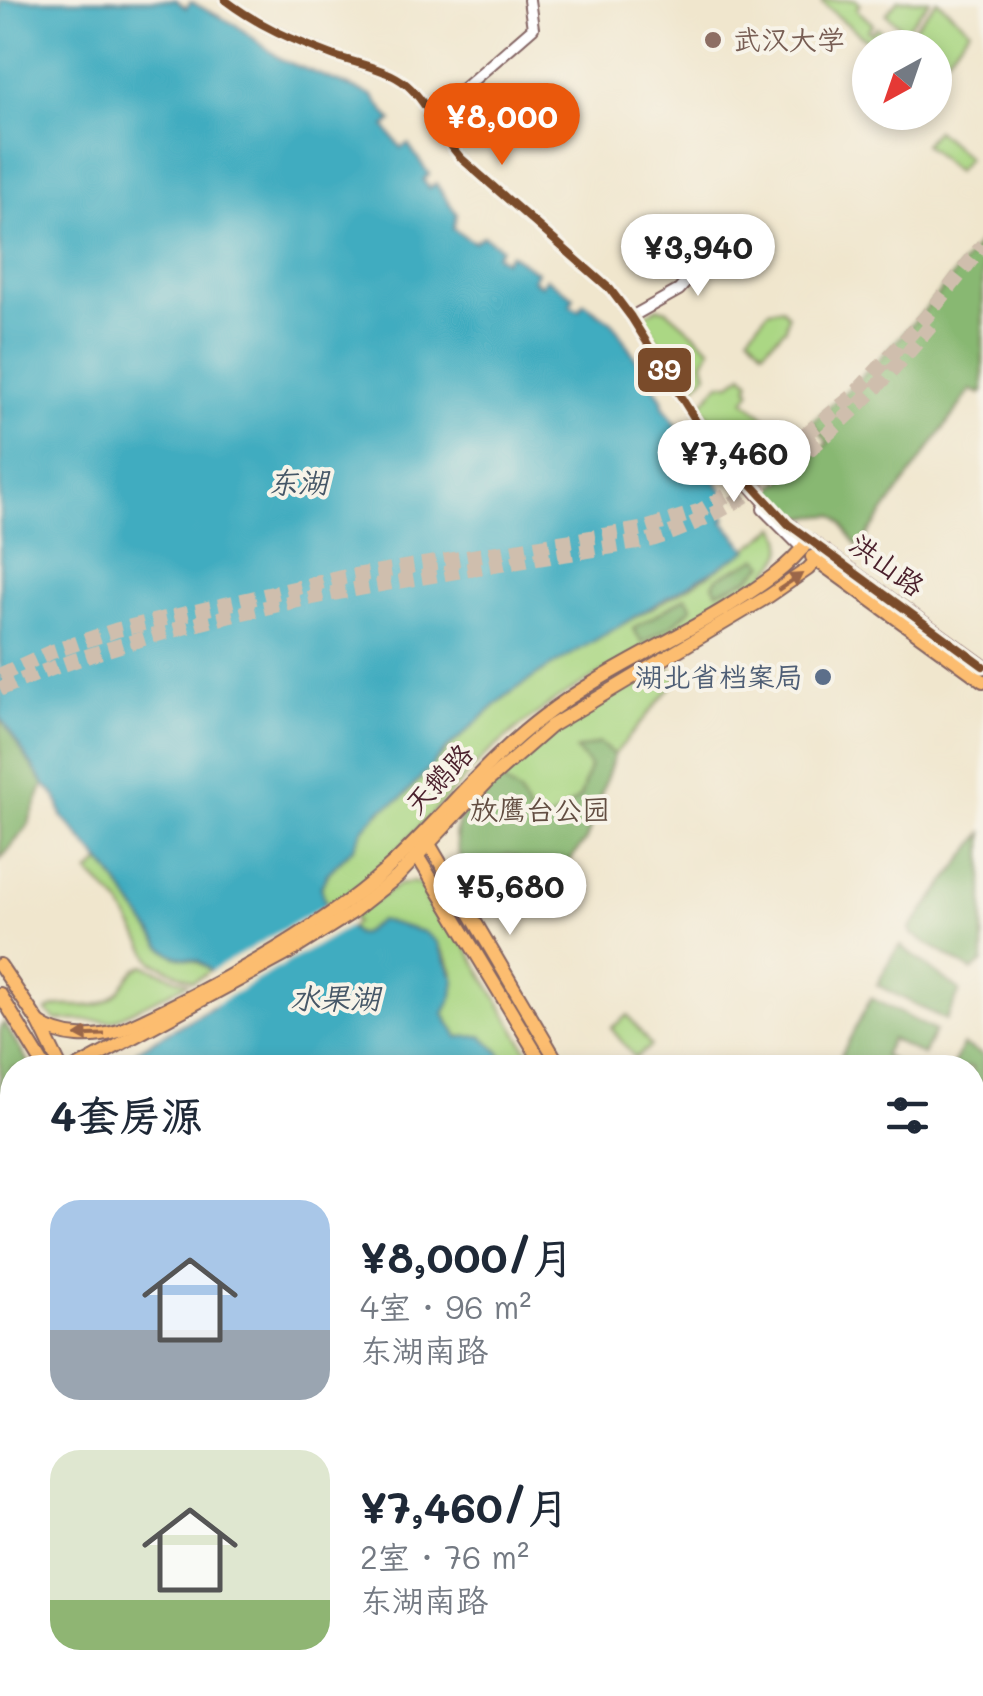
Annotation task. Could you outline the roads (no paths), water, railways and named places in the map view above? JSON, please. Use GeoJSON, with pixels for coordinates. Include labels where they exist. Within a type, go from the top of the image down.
{"type":"FeatureCollection","features":[{"type":"Feature","properties":{"kind":"main road","name":"洪山路"},"geometry":{"type":"LineString","coordinates":[[806,544],[983,681]]}},
{"type":"Feature","properties":{"kind":"main road","name":"天鹅路"},"geometry":{"type":"LineString","coordinates":[[39,1022],[71,1036],[108,1034],[305,944],[414,851],[480,771],[546,715],[747,594],[784,568],[806,544]]}},
{"type":"Feature","properties":{"kind":"main road","name":"洪山路"},"geometry":{"type":"LineString","coordinates":[[821,556],[983,666]]}},
{"type":"Feature","properties":{"kind":"main road","name":"天鹅路"},"geometry":{"type":"LineString","coordinates":[[426,838],[551,726],[769,596],[821,556]]}},
{"type":"Feature","properties":{"kind":"main road"},"geometry":{"type":"LineString","coordinates":[[426,838],[552,1055]]}},
{"type":"Feature","properties":{"kind":"main road"},"geometry":{"type":"LineString","coordinates":[[414,851],[537,1055]]}},
{"type":"Feature","properties":{"kind":"main road"},"geometry":{"type":"LineString","coordinates":[[0,964],[39,1022],[55,1055]]}},
{"type":"Feature","properties":{"kind":"main road","name":"天鹅路"},"geometry":{"type":"LineString","coordinates":[[99,1055],[205,992]]}},
{"type":"Feature","properties":{"kind":"main road"},"geometry":{"type":"LineString","coordinates":[[0,996],[37,1055]]}},
{"type":"Feature","properties":{"kind":"main road"},"geometry":{"type":"LineString","coordinates":[[113,1055],[120,1043]]}},
{"type":"Feature","properties":{"kind":"street"},"geometry":{"type":"LineString","coordinates":[[225,0],[279,34],[400,80],[415,93],[442,138],[462,160],[601,280],[631,317],[701,430],[806,544]]}},
{"type":"Feature","properties":{"kind":"street"},"geometry":{"type":"LineString","coordinates":[[430,116],[533,28],[529,0]]}},
{"type":"Feature","properties":{"kind":"street"},"geometry":{"type":"LineString","coordinates":[[631,317],[679,290],[728,234]]}},
{"type":"Feature","properties":{"kind":"water","name":"东湖"},"geometry":{"type":"Polygon","coordinates":[[[0,0],[176,0],[186,8],[191,2],[236,25],[282,60],[372,95],[392,121],[385,127],[401,148],[408,144],[429,174],[423,180],[429,188],[436,184],[457,214],[453,229],[474,242],[483,236],[501,248],[496,255],[504,261],[510,254],[537,272],[533,280],[541,285],[546,278],[574,297],[570,305],[579,310],[584,303],[613,323],[663,406],[729,500],[719,509],[726,518],[723,521],[748,550],[506,696],[448,748],[401,799],[382,809],[363,829],[354,847],[327,874],[321,887],[326,905],[356,934],[380,920],[424,932],[437,942],[455,980],[453,996],[444,1014],[458,1037],[482,1036],[501,1055],[133,1055],[215,1005],[212,974],[198,961],[175,956],[162,947],[110,872],[62,816],[57,798],[0,717],[0,0]]]}},
{"type":"Feature","properties":{"kind":"tunnel"},"geometry":{"type":"LineString","coordinates":[[0,675],[116,630],[339,578],[643,529],[700,511],[736,490],[852,397],[928,315],[983,245]]}},
{"type":"Feature","properties":{"kind":"tunnel"},"geometry":{"type":"LineString","coordinates":[[0,689],[78,659],[238,614],[401,581],[647,541],[688,526],[729,506],[805,453],[874,390],[933,323]]}},
{"type":"Feature","properties":{"kind":"place","name":"武汉大学"},"geometry":{"type":"Point","coordinates":[713,40]}},
{"type":"Feature","properties":{"kind":"place","name":"湖北省档案局"},"geometry":{"type":"Point","coordinates":[823,677]}},
{"type":"Feature","properties":{"kind":"park label","name":"放鹰台公园"},"geometry":{"type":"Point","coordinates":[540,810]}},
{"type":"Feature","properties":{"kind":"water label","name":"水果湖"},"geometry":{"type":"Point","coordinates":[335,999]}}]}
